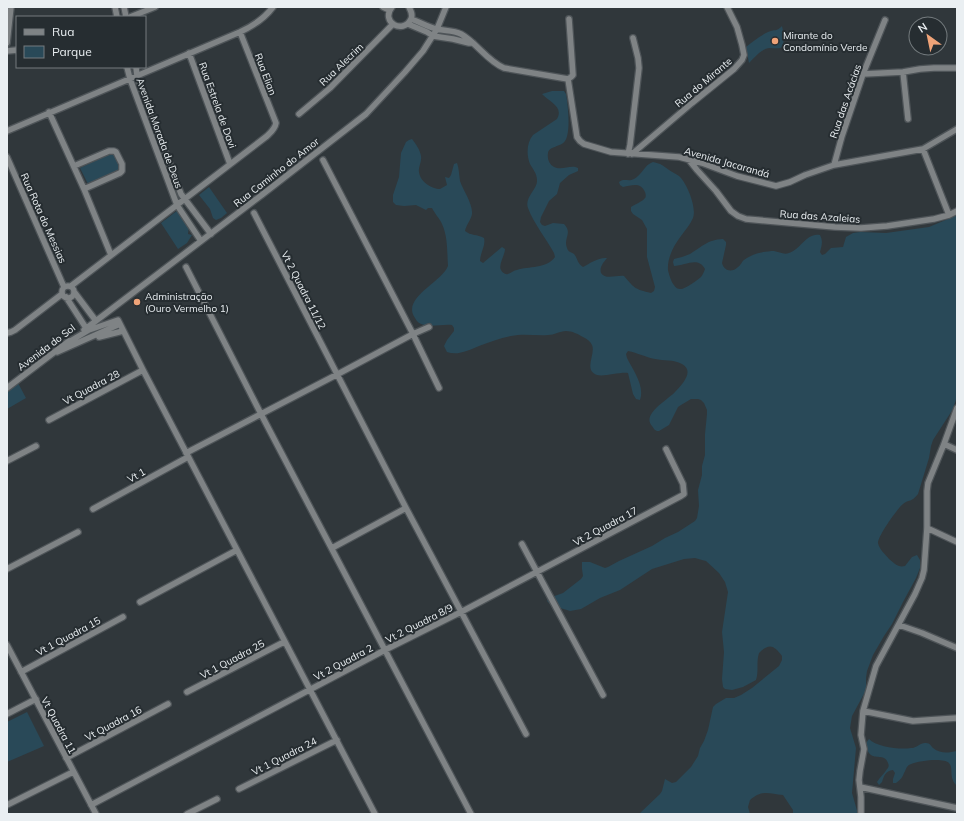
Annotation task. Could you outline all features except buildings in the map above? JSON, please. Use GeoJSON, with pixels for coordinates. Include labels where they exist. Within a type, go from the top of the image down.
{"type":"FeatureCollection","features":[{"type":"Feature","properties":{"kind":"street"},"geometry":{"type":"LineString","coordinates":[[7,42],[11,7]]}},
{"type":"Feature","properties":{"kind":"street"},"geometry":{"type":"LineString","coordinates":[[132,16],[155,7]]}},
{"type":"Feature","properties":{"kind":"street"},"geometry":{"type":"LineString","coordinates":[[7,131],[240,32],[261,19],[273,7]]}},
{"type":"Feature","properties":{"kind":"street"},"geometry":{"type":"LineString","coordinates":[[383,7],[390,8],[388,15],[390,20],[393,24],[398,26],[403,26],[409,21],[412,14],[409,7]]}},
{"type":"Feature","properties":{"kind":"street"},"geometry":{"type":"LineString","coordinates":[[443,7],[444,15]]}},
{"type":"Feature","properties":{"kind":"street","name":"Rua Caminho do Amor"},"geometry":{"type":"LineString","coordinates":[[96,321],[366,114],[423,51],[437,29],[446,7]]}},
{"type":"Feature","properties":{"kind":"street","name":"Rua do Mirante"},"geometry":{"type":"LineString","coordinates":[[630,154],[734,69],[742,60],[744,55],[737,27],[727,7]]}},
{"type":"Feature","properties":{"kind":"street"},"geometry":{"type":"LineString","coordinates":[[409,21],[437,29],[456,32],[464,36],[496,64],[504,68],[568,79],[573,75],[569,19]]}},
{"type":"Feature","properties":{"kind":"street","name":"Rua das Acácias"},"geometry":{"type":"LineString","coordinates":[[834,165],[863,74],[885,20]]}},
{"type":"Feature","properties":{"kind":"street"},"geometry":{"type":"LineString","coordinates":[[409,21],[433,36],[471,43]]}},
{"type":"Feature","properties":{"kind":"street","name":"Rua Alecrim"},"geometry":{"type":"LineString","coordinates":[[299,114],[330,88],[393,24]]}},
{"type":"Feature","properties":{"kind":"street","name":"Rua Elian"},"geometry":{"type":"LineString","coordinates":[[230,164],[273,131],[276,123],[240,32]]}},
{"type":"Feature","properties":{"kind":"street"},"geometry":{"type":"LineString","coordinates":[[630,154],[638,68],[638,58],[633,38]]}},
{"type":"Feature","properties":{"kind":"street","name":"Rua Estrela de Davi"},"geometry":{"type":"LineString","coordinates":[[189,53],[230,164]]}},
{"type":"Feature","properties":{"kind":"street","name":"Avenida Morada de Deus"},"geometry":{"type":"LineString","coordinates":[[127,68],[151,138],[177,205],[201,241]]}},
{"type":"Feature","properties":{"kind":"street","name":"Avenida Morada de Deus"},"geometry":{"type":"LineString","coordinates":[[136,68],[181,194],[211,234]]}},
{"type":"Feature","properties":{"kind":"street"},"geometry":{"type":"LineString","coordinates":[[863,74],[903,72],[934,68],[957,68]]}},
{"type":"Feature","properties":{"kind":"street"},"geometry":{"type":"LineString","coordinates":[[903,72],[908,118]]}},
{"type":"Feature","properties":{"kind":"street","name":"Avenida Jacarandá"},"geometry":{"type":"LineString","coordinates":[[568,79],[578,137],[584,144],[611,152],[675,157],[689,160],[702,163],[737,176],[776,186],[834,165],[923,149],[957,129]]}},
{"type":"Feature","properties":{"kind":"street"},"geometry":{"type":"LineString","coordinates":[[49,112],[84,189],[110,255]]}},
{"type":"Feature","properties":{"kind":"street"},"geometry":{"type":"LineString","coordinates":[[923,149],[949,215]]}},
{"type":"Feature","properties":{"kind":"street"},"geometry":{"type":"LineString","coordinates":[[74,166],[114,151],[122,164],[122,171],[120,173],[84,189]]}},
{"type":"Feature","properties":{"kind":"street","name":"Rua Rota do Messias"},"geometry":{"type":"LineString","coordinates":[[7,157],[64,287]]}},
{"type":"Feature","properties":{"kind":"street"},"geometry":{"type":"LineString","coordinates":[[323,160],[413,334],[439,388]]}},
{"type":"Feature","properties":{"kind":"street"},"geometry":{"type":"LineString","coordinates":[[689,160],[706,179]]}},
{"type":"Feature","properties":{"kind":"street","name":"Rua das Azaleias"},"geometry":{"type":"LineString","coordinates":[[702,163],[706,179],[734,214],[753,221],[861,228],[934,219],[957,211]]}},
{"type":"Feature","properties":{"kind":"street"},"geometry":{"type":"LineString","coordinates":[[86,328],[64,295],[62,291],[64,287],[67,285],[71,286],[230,164]]}},
{"type":"Feature","properties":{"kind":"street","name":"Vt 2 Quadra 11/12"},"geometry":{"type":"LineString","coordinates":[[254,213],[406,508],[526,734]]}},
{"type":"Feature","properties":{"kind":"street"},"geometry":{"type":"LineString","coordinates":[[194,229],[203,222]]}},
{"type":"Feature","properties":{"kind":"street"},"geometry":{"type":"LineString","coordinates":[[186,268],[471,814]]}},
{"type":"Feature","properties":{"kind":"street"},"geometry":{"type":"LineString","coordinates":[[71,286],[96,321]]}},
{"type":"Feature","properties":{"kind":"street"},"geometry":{"type":"LineString","coordinates":[[64,295],[68,298],[75,293]]}},
{"type":"Feature","properties":{"kind":"street"},"geometry":{"type":"LineString","coordinates":[[7,333],[15,330],[64,295]]}},
{"type":"Feature","properties":{"kind":"street","name":"Avenida do Sol"},"geometry":{"type":"LineString","coordinates":[[7,388],[96,321]]}},
{"type":"Feature","properties":{"kind":"street"},"geometry":{"type":"LineString","coordinates":[[119,322],[284,642],[375,814]]}},
{"type":"Feature","properties":{"kind":"street"},"geometry":{"type":"LineString","coordinates":[[48,356],[81,342],[119,322]]}},
{"type":"Feature","properties":{"kind":"street"},"geometry":{"type":"LineString","coordinates":[[67,343],[89,330],[119,322]]}},
{"type":"Feature","properties":{"kind":"street","name":"Vt 1"},"geometry":{"type":"LineString","coordinates":[[93,509],[261,414],[429,327]]}},
{"type":"Feature","properties":{"kind":"street"},"geometry":{"type":"LineString","coordinates":[[81,342],[123,331]]}},
{"type":"Feature","properties":{"kind":"street","name":"Vt Quadra 28"},"geometry":{"type":"LineString","coordinates":[[49,420],[143,370]]}},
{"type":"Feature","properties":{"kind":"street"},"geometry":{"type":"LineString","coordinates":[[861,814],[860,771],[864,750],[861,735],[863,712],[876,666],[915,594],[922,578],[927,528],[928,483],[957,408]]}},
{"type":"Feature","properties":{"kind":"street"},"geometry":{"type":"LineString","coordinates":[[944,444],[957,450]]}},
{"type":"Feature","properties":{"kind":"street"},"geometry":{"type":"LineString","coordinates":[[7,461],[36,446]]}},
{"type":"Feature","properties":{"kind":"street","name":"Vt 2 Quadra 17"},"geometry":{"type":"LineString","coordinates":[[461,612],[684,494],[683,484],[666,449]]}},
{"type":"Feature","properties":{"kind":"street"},"geometry":{"type":"LineString","coordinates":[[332,548],[406,508]]}},
{"type":"Feature","properties":{"kind":"street"},"geometry":{"type":"LineString","coordinates":[[927,528],[957,542]]}},
{"type":"Feature","properties":{"kind":"street"},"geometry":{"type":"LineString","coordinates":[[7,569],[78,532]]}},
{"type":"Feature","properties":{"kind":"street"},"geometry":{"type":"LineString","coordinates":[[522,544],[603,695]]}},
{"type":"Feature","properties":{"kind":"street"},"geometry":{"type":"LineString","coordinates":[[140,602],[237,550]]}},
{"type":"Feature","properties":{"kind":"street","name":"Vt 2 Quadra 8/9"},"geometry":{"type":"LineString","coordinates":[[385,650],[461,612]]}},
{"type":"Feature","properties":{"kind":"street","name":"Vt 1 Quadra 15"},"geometry":{"type":"LineString","coordinates":[[21,672],[123,616]]}},
{"type":"Feature","properties":{"kind":"street"},"geometry":{"type":"LineString","coordinates":[[899,624],[957,648]]}},
{"type":"Feature","properties":{"kind":"street","name":"Vt 1 Quadra 25"},"geometry":{"type":"LineString","coordinates":[[187,692],[284,642]]}},
{"type":"Feature","properties":{"kind":"street","name":"Vt Quadra 11"},"geometry":{"type":"LineString","coordinates":[[7,645],[96,814]]}},
{"type":"Feature","properties":{"kind":"street","name":"Vt 2 Quadra 2"},"geometry":{"type":"LineString","coordinates":[[91,805],[385,650]]}},
{"type":"Feature","properties":{"kind":"street"},"geometry":{"type":"LineString","coordinates":[[7,714],[36,699]]}},
{"type":"Feature","properties":{"kind":"street","name":"Vt Quadra 16"},"geometry":{"type":"LineString","coordinates":[[66,758],[168,704]]}},
{"type":"Feature","properties":{"kind":"street"},"geometry":{"type":"LineString","coordinates":[[863,712],[913,721],[957,718]]}},
{"type":"Feature","properties":{"kind":"street","name":"Vt 1 Quadra 24"},"geometry":{"type":"LineString","coordinates":[[240,789],[337,740]]}},
{"type":"Feature","properties":{"kind":"street"},"geometry":{"type":"LineString","coordinates":[[7,805],[73,772]]}},
{"type":"Feature","properties":{"kind":"street"},"geometry":{"type":"LineString","coordinates":[[860,787],[957,808]]}},
{"type":"Feature","properties":{"kind":"street"},"geometry":{"type":"LineString","coordinates":[[187,814],[217,799]]}},
{"type":"Feature","properties":{"kind":"green space"},"geometry":{"type":"Polygon","coordinates":[[[782,26],[784,35],[783,47],[767,48],[749,63],[746,47],[762,35],[779,29],[782,26]]]}},
{"type":"Feature","properties":{"kind":"green space"},"geometry":{"type":"Polygon","coordinates":[[[552,91],[564,91],[566,94],[568,131],[565,141],[549,151],[548,159],[554,167],[575,167],[578,168],[578,171],[569,175],[560,183],[557,194],[549,201],[540,222],[545,226],[553,223],[564,224],[567,227],[567,249],[574,254],[583,267],[598,259],[607,258],[601,269],[601,273],[603,275],[608,277],[624,276],[636,288],[651,293],[654,291],[655,287],[647,257],[647,229],[642,220],[631,211],[631,207],[644,199],[646,194],[639,185],[623,187],[619,182],[634,179],[647,165],[653,162],[662,165],[682,179],[694,208],[693,218],[676,243],[668,265],[670,278],[673,284],[675,287],[680,289],[688,286],[701,277],[705,269],[702,265],[695,262],[674,266],[674,259],[690,254],[705,244],[713,241],[723,239],[726,242],[722,263],[724,268],[733,270],[736,269],[743,261],[757,253],[774,251],[787,254],[811,236],[820,235],[822,243],[820,252],[822,255],[831,248],[843,247],[846,237],[853,233],[886,233],[929,227],[948,219],[957,213],[957,396],[953,409],[933,440],[918,494],[914,499],[903,504],[897,511],[884,529],[878,543],[881,549],[894,564],[898,566],[905,566],[912,557],[917,555],[920,560],[920,568],[892,624],[873,655],[867,671],[866,690],[852,716],[850,728],[856,748],[852,793],[858,814],[793,814],[793,810],[783,795],[762,793],[750,800],[748,807],[750,814],[639,814],[660,794],[665,779],[672,783],[676,782],[691,767],[698,756],[704,741],[713,707],[726,698],[734,698],[752,688],[779,666],[782,656],[774,648],[766,648],[759,653],[756,680],[743,687],[732,690],[725,689],[723,687],[722,679],[724,652],[722,632],[728,592],[725,582],[719,573],[706,561],[695,558],[684,559],[652,569],[620,590],[600,598],[581,609],[570,611],[553,606],[547,601],[549,598],[563,593],[581,579],[583,576],[582,562],[590,562],[605,568],[608,567],[678,532],[695,521],[697,518],[699,506],[698,490],[705,455],[707,410],[704,403],[698,399],[691,399],[681,405],[678,407],[669,425],[659,431],[654,429],[650,421],[650,417],[657,407],[675,392],[684,382],[687,374],[686,367],[675,361],[655,359],[628,351],[626,354],[627,358],[640,384],[640,400],[636,399],[633,394],[628,373],[597,375],[593,373],[590,366],[593,349],[592,345],[587,339],[575,333],[566,331],[550,335],[516,335],[495,340],[463,352],[451,353],[447,352],[444,346],[454,331],[452,325],[424,325],[417,321],[412,311],[413,304],[417,297],[444,272],[448,266],[444,229],[432,208],[428,208],[426,210],[416,205],[396,205],[393,202],[393,195],[399,177],[401,153],[406,142],[412,139],[418,147],[421,156],[419,170],[420,176],[424,182],[433,188],[440,189],[447,185],[445,177],[449,178],[454,164],[457,163],[460,181],[472,210],[472,214],[465,231],[484,238],[480,261],[483,263],[502,247],[505,249],[500,268],[505,274],[515,270],[547,264],[555,257],[554,253],[533,220],[527,204],[529,197],[537,183],[536,174],[530,164],[528,148],[529,141],[533,135],[557,119],[559,115],[557,107],[542,94],[552,91]]]}},
{"type":"Feature","properties":{"kind":"green space"},"geometry":{"type":"Polygon","coordinates":[[[114,152],[122,168],[88,184],[80,168],[114,152]]]}},
{"type":"Feature","properties":{"kind":"green space"},"geometry":{"type":"Polygon","coordinates":[[[209,187],[227,213],[216,220],[213,218],[210,209],[199,195],[209,187]]]}},
{"type":"Feature","properties":{"kind":"green space"},"geometry":{"type":"Polygon","coordinates":[[[178,210],[189,226],[188,234],[192,235],[187,243],[178,249],[161,223],[178,210]]]}},
{"type":"Feature","properties":{"kind":"green space"},"geometry":{"type":"Polygon","coordinates":[[[18,383],[26,398],[7,409],[7,391],[18,383]]]}},
{"type":"Feature","properties":{"kind":"green space"},"geometry":{"type":"Polygon","coordinates":[[[27,712],[44,746],[7,762],[7,722],[27,712]]]}},
{"type":"Feature","properties":{"kind":"green space"},"geometry":{"type":"Polygon","coordinates":[[[869,739],[877,744],[895,748],[907,749],[913,748],[922,743],[926,743],[942,752],[948,753],[957,751],[957,786],[954,783],[949,763],[941,760],[923,761],[909,765],[900,780],[896,783],[893,783],[895,773],[893,770],[888,771],[879,785],[877,782],[888,768],[889,764],[887,760],[873,756],[869,753],[866,743],[869,739]]]}},
{"type":"Feature","properties":{"kind":"place","name":"Mirante do Condomínio Verde"},"geometry":{"type":"Point","coordinates":[775,41]}},
{"type":"Feature","properties":{"kind":"place","name":"Administração (Ouro Vermelho 1)"},"geometry":{"type":"Point","coordinates":[137,302]}}]}
